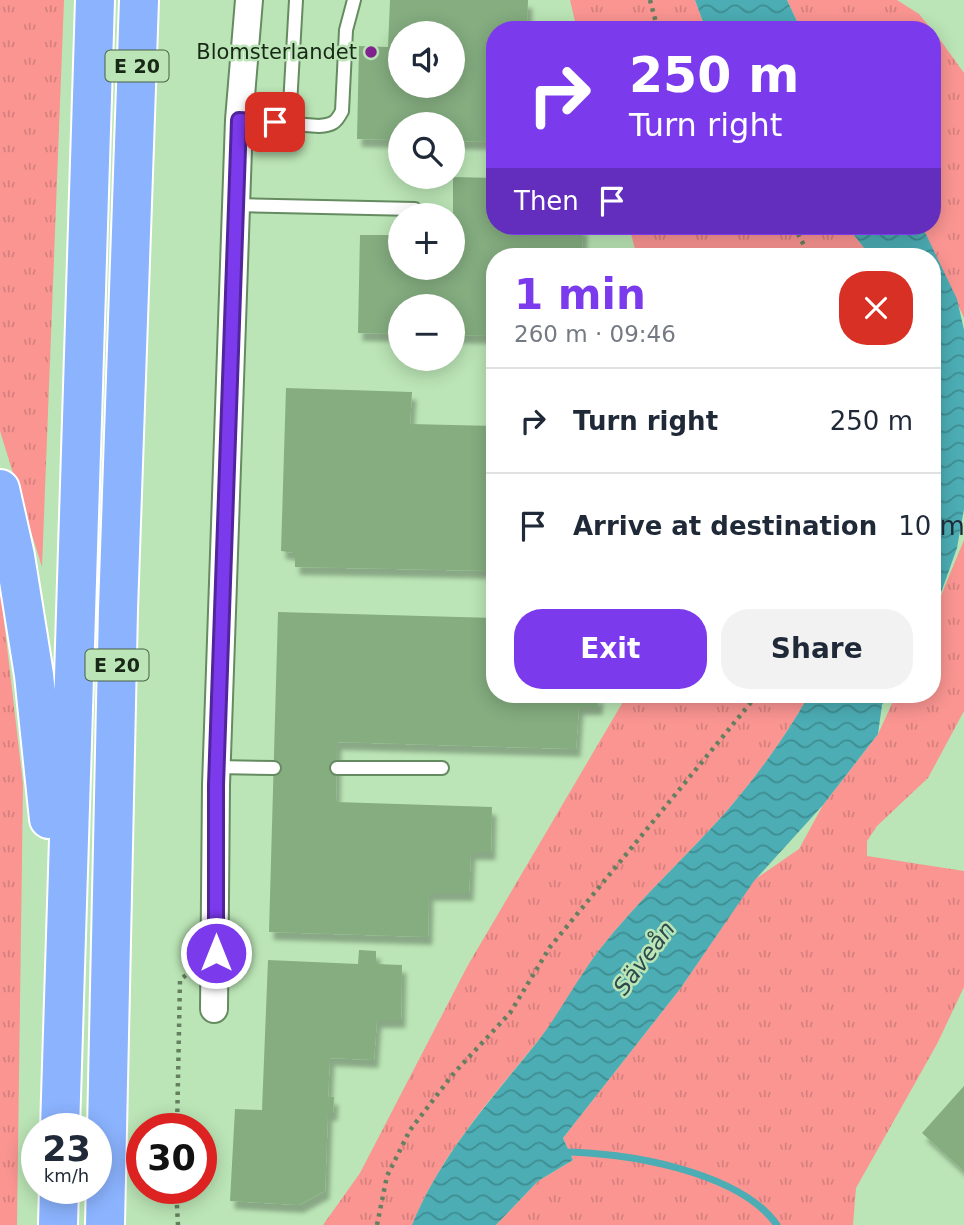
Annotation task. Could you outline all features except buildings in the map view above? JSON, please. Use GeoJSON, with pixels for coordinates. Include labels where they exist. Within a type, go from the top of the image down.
{"type":"FeatureCollection","features":[{"type":"Feature","properties":{"kind":"highway","name":"E 20"},"geometry":{"type":"LineString","coordinates":[[60,1113],[95,0]]}},
{"type":"Feature","properties":{"kind":"highway","name":"E 20"},"geometry":{"type":"LineString","coordinates":[[105,1225],[119,596],[139,0]]}},
{"type":"Feature","properties":{"kind":"highway"},"geometry":{"type":"LineString","coordinates":[[134,132],[163,0]]}},
{"type":"Feature","properties":{"kind":"highway"},"geometry":{"type":"LineString","coordinates":[[0,489],[15,556],[34,675],[64,939]]}},
{"type":"Feature","properties":{"kind":"highway"},"geometry":{"type":"LineString","coordinates":[[58,1225],[59,1204]]}},
{"type":"Feature","properties":{"kind":"street"},"geometry":{"type":"LineString","coordinates":[[214,1009],[216,767],[239,120],[249,0]]}},
{"type":"Feature","properties":{"kind":"lane"},"geometry":{"type":"LineString","coordinates":[[289,123],[296,0]]}},
{"type":"Feature","properties":{"kind":"lane"},"geometry":{"type":"LineString","coordinates":[[239,120],[319,126],[331,125],[338,120],[342,111],[345,30],[354,0]]}},
{"type":"Feature","properties":{"kind":"lane"},"geometry":{"type":"LineString","coordinates":[[237,205],[388,208]]}},
{"type":"Feature","properties":{"kind":"lane"},"geometry":{"type":"LineString","coordinates":[[216,767],[274,768]]}},
{"type":"Feature","properties":{"kind":"lane"},"geometry":{"type":"LineString","coordinates":[[337,768],[442,768]]}},
{"type":"Feature","properties":{"kind":"path"},"geometry":{"type":"LineString","coordinates":[[650,0],[656,21]]}},
{"type":"Feature","properties":{"kind":"path"},"geometry":{"type":"LineString","coordinates":[[377,1225],[387,1176],[410,1130],[454,1073],[510,1013],[550,947],[750,703]]}},
{"type":"Feature","properties":{"kind":"path"},"geometry":{"type":"LineString","coordinates":[[177,1113],[180,980],[216,953]]}},
{"type":"Feature","properties":{"kind":"path"},"geometry":{"type":"LineString","coordinates":[[177,1204],[178,1225]]}},
{"type":"Feature","properties":{"kind":"green space"},"geometry":{"type":"Polygon","coordinates":[[[0,0],[64,0],[42,567],[0,431],[0,0]]]}},
{"type":"Feature","properties":{"kind":"green space"},"geometry":{"type":"Polygon","coordinates":[[[570,0],[695,0],[703,21],[575,21],[570,0]]]}},
{"type":"Feature","properties":{"kind":"green space"},"geometry":{"type":"Polygon","coordinates":[[[787,0],[897,0],[919,14],[925,21],[797,21],[787,0]]]}},
{"type":"Feature","properties":{"kind":"green space"},"geometry":{"type":"Polygon","coordinates":[[[941,41],[964,73],[964,318],[941,268],[941,248],[932,248],[926,235],[941,235],[941,41]]]}},
{"type":"Feature","properties":{"kind":"green space"},"geometry":{"type":"Polygon","coordinates":[[[631,235],[854,235],[864,248],[635,248],[631,235]]]}},
{"type":"Feature","properties":{"kind":"green space"},"geometry":{"type":"Polygon","coordinates":[[[964,540],[964,711],[928,778],[877,826],[867,841],[867,856],[964,871],[964,987],[937,1044],[856,1188],[853,1225],[496,1225],[538,1181],[573,1160],[563,1138],[680,989],[754,880],[799,849],[823,805],[878,734],[892,703],[941,703],[941,596],[964,540]]]}},
{"type":"Feature","properties":{"kind":"green space"},"geometry":{"type":"Polygon","coordinates":[[[0,586],[23,784],[17,1225],[0,1225],[0,586]]]}},
{"type":"Feature","properties":{"kind":"green space"},"geometry":{"type":"Polygon","coordinates":[[[622,703],[804,703],[781,741],[738,798],[630,913],[600,949],[546,1031],[452,1151],[412,1225],[323,1225],[360,1173],[468,965],[622,703]]]}},
{"type":"Feature","properties":{"kind":"water"},"geometry":{"type":"Polygon","coordinates":[[[695,0],[787,0],[797,21],[703,21],[695,0]]]}},
{"type":"Feature","properties":{"kind":"water"},"geometry":{"type":"Polygon","coordinates":[[[854,235],[926,235],[933,248],[864,248],[854,235]]]}},
{"type":"Feature","properties":{"kind":"water"},"geometry":{"type":"Polygon","coordinates":[[[941,266],[957,299],[964,330],[964,509],[957,548],[941,593],[941,266]]]}},
{"type":"Feature","properties":{"kind":"water","name":"Säveån"},"geometry":{"type":"Polygon","coordinates":[[[804,703],[883,703],[878,734],[823,805],[754,881],[680,989],[563,1138],[573,1160],[538,1181],[496,1225],[412,1225],[436,1176],[451,1153],[543,1034],[600,949],[630,913],[738,798],[781,741],[804,703]]]}},
{"type":"Feature","properties":{"kind":"waterway"},"geometry":{"type":"LineString","coordinates":[[562,1152],[647,1161],[709,1178],[759,1206],[777,1225]]}},
{"type":"Feature","properties":{"kind":"place","name":"Blomsterlandet"},"geometry":{"type":"Point","coordinates":[371,52]}},
{"type":"Feature","properties":{"kind":"route"},"geometry":{"type":"LineString","coordinates":[[216,953],[216,785],[239,120],[275,122]]}}]}
